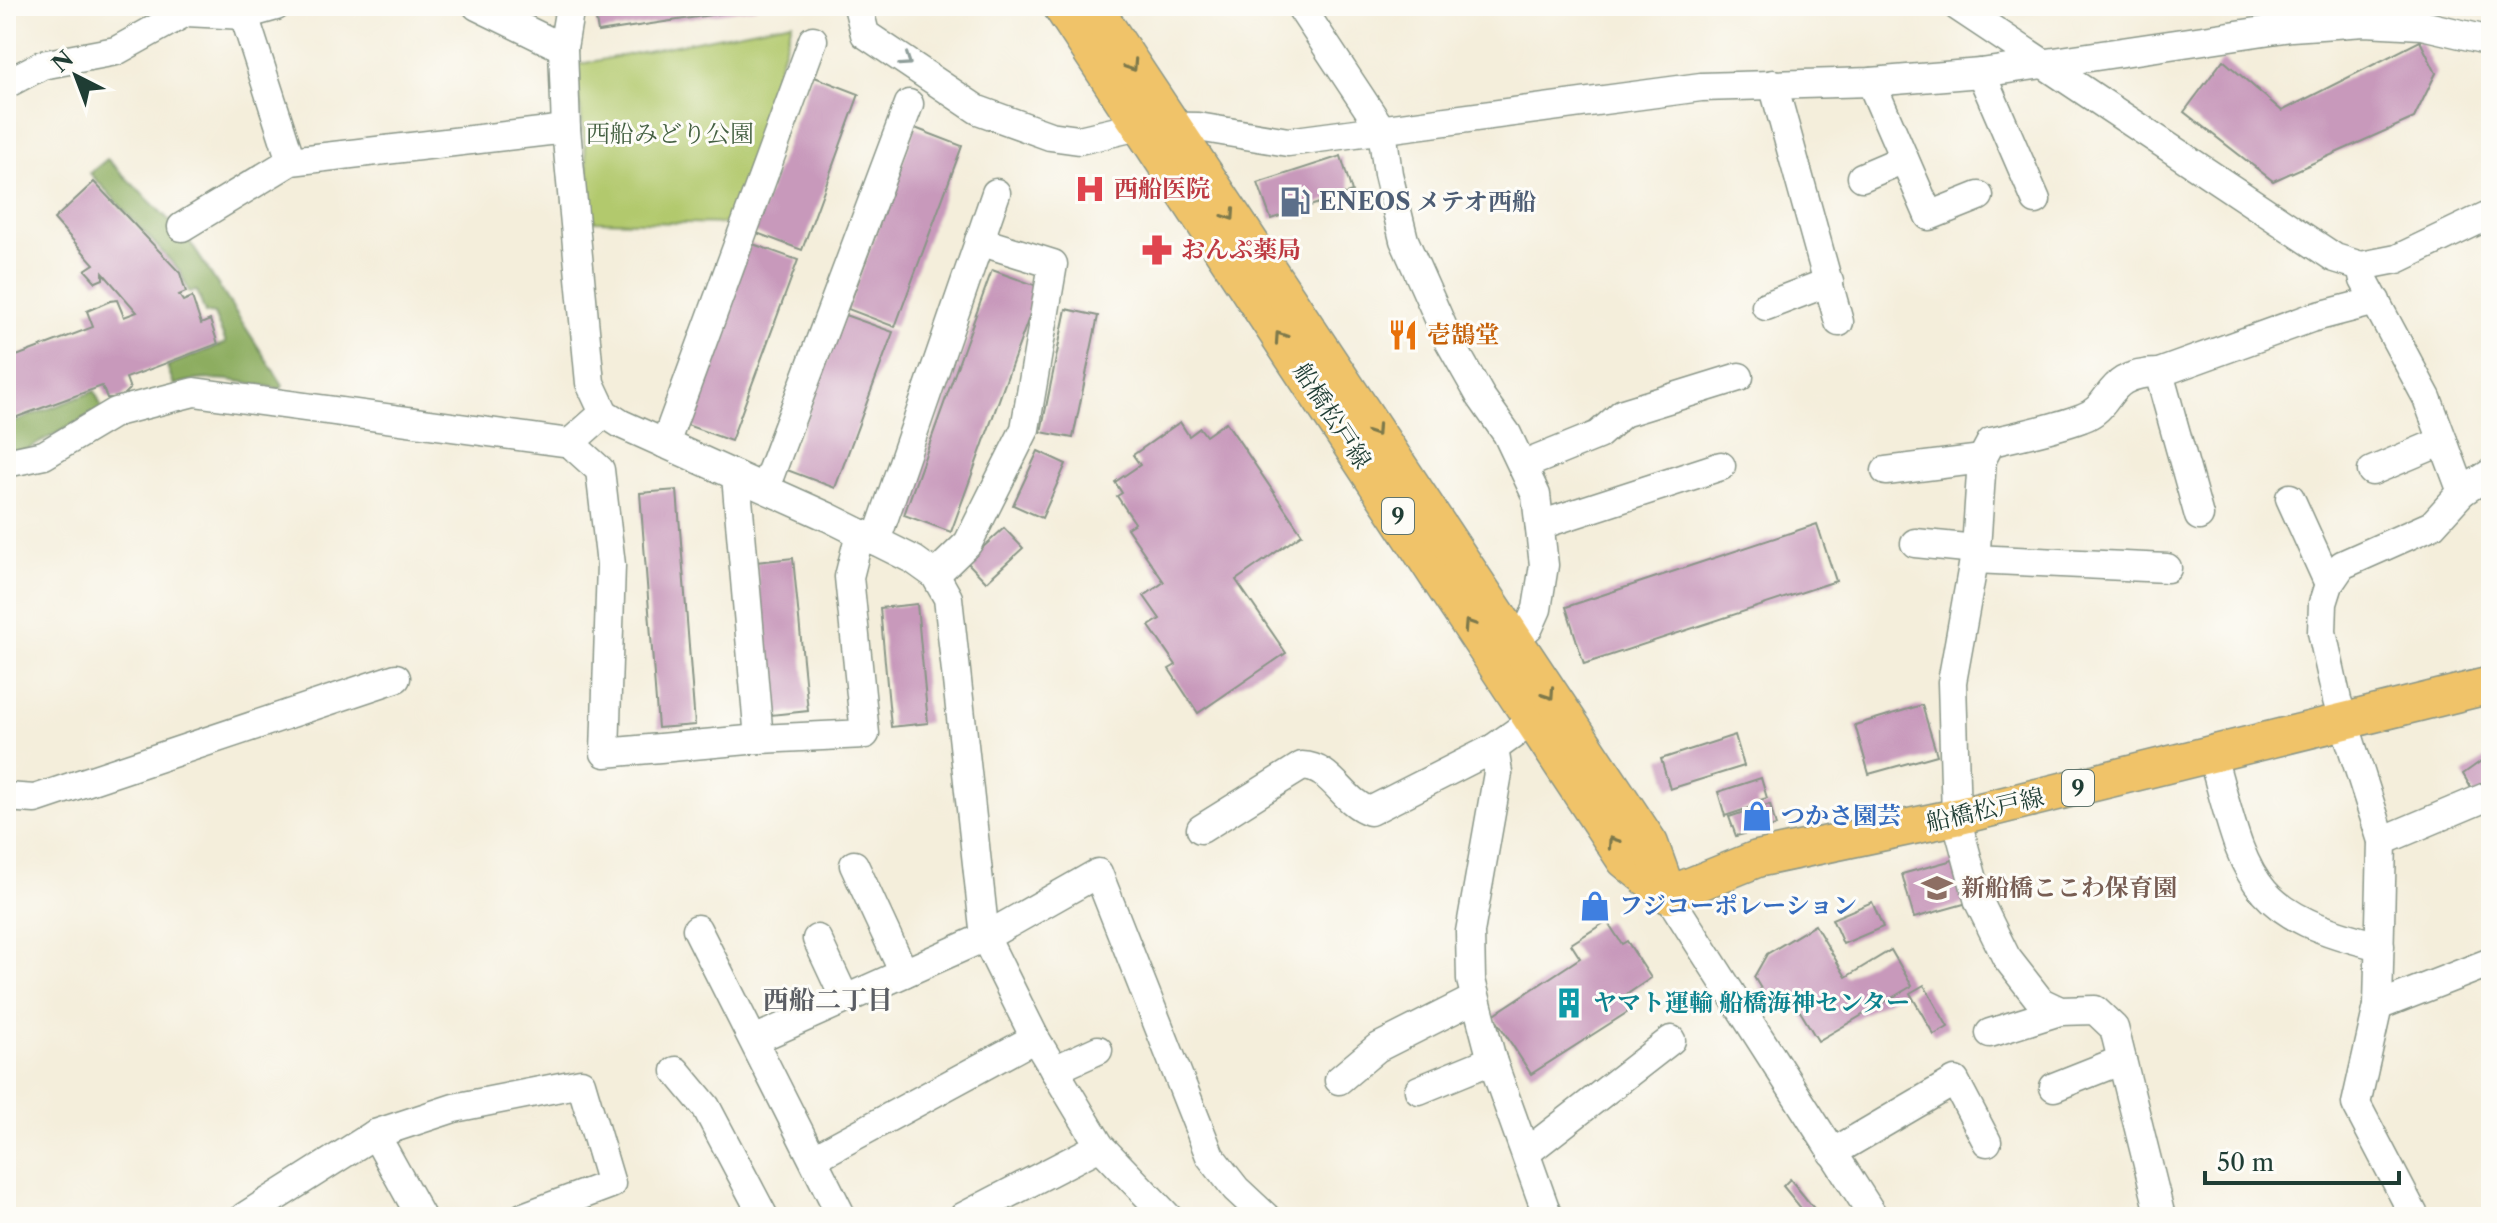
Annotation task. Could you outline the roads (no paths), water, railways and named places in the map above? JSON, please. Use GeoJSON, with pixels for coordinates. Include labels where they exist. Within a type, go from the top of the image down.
{"type":"FeatureCollection","features":[{"type":"Feature","properties":{"kind":"main road","name":"船橋松戸線"},"geometry":{"type":"LineString","coordinates":[[1061,6],[1155,126],[1512,638],[1650,844],[1668,895]]}},
{"type":"Feature","properties":{"kind":"main road","name":"船橋松戸線"},"geometry":{"type":"LineString","coordinates":[[1093,6],[1155,126],[1532,721],[1625,860],[1668,895]]}},
{"type":"Feature","properties":{"kind":"main road","name":"船橋松戸線"},"geometry":{"type":"LineString","coordinates":[[1668,895],[1757,859],[1956,817],[2491,685]]}},
{"type":"Feature","properties":{"kind":"street"},"geometry":{"type":"LineString","coordinates":[[6,84],[42,65],[116,51],[186,12],[244,15],[276,6]]}},
{"type":"Feature","properties":{"kind":"street"},"geometry":{"type":"LineString","coordinates":[[477,6],[563,48]]}},
{"type":"Feature","properties":{"kind":"street"},"geometry":{"type":"LineString","coordinates":[[570,6],[563,48],[566,129],[590,383],[604,413],[868,537],[935,575],[948,598],[985,937],[1035,1038],[1100,1146],[1168,1217]]}},
{"type":"Feature","properties":{"kind":"street"},"geometry":{"type":"LineString","coordinates":[[858,6],[865,34],[978,110],[1050,136],[1079,140],[1155,126],[1198,127],[1288,142],[1701,87],[1871,82],[1981,73],[2291,27],[2365,22],[2422,25],[2491,41]]}},
{"type":"Feature","properties":{"kind":"street"},"geometry":{"type":"LineString","coordinates":[[1300,6],[1382,130],[1388,174],[1404,240],[1448,339],[1524,465],[1536,495],[1544,565],[1537,609],[1529,627],[1512,638]]}},
{"type":"Feature","properties":{"kind":"street"},"geometry":{"type":"LineString","coordinates":[[1957,6],[2335,258],[2361,266],[2397,259],[2491,214]]}},
{"type":"Feature","properties":{"kind":"street"},"geometry":{"type":"LineString","coordinates":[[244,15],[291,161]]}},
{"type":"Feature","properties":{"kind":"street"},"geometry":{"type":"LineString","coordinates":[[665,444],[813,40]]}},
{"type":"Feature","properties":{"kind":"street"},"geometry":{"type":"LineString","coordinates":[[1981,73],[2036,200]]}},
{"type":"Feature","properties":{"kind":"street"},"geometry":{"type":"LineString","coordinates":[[1871,82],[1929,216],[1979,196]]}},
{"type":"Feature","properties":{"kind":"street"},"geometry":{"type":"LineString","coordinates":[[1773,84],[1839,322]]}},
{"type":"Feature","properties":{"kind":"street"},"geometry":{"type":"LineString","coordinates":[[765,488],[909,104]]}},
{"type":"Feature","properties":{"kind":"street"},"geometry":{"type":"LineString","coordinates":[[182,227],[291,161],[566,129]]}},
{"type":"Feature","properties":{"kind":"street"},"geometry":{"type":"LineString","coordinates":[[1862,177],[1904,159]]}},
{"type":"Feature","properties":{"kind":"street"},"geometry":{"type":"LineString","coordinates":[[6,463],[44,455],[116,412],[194,392],[570,443],[600,470],[611,565],[605,753],[759,739],[865,734],[849,577],[868,537],[996,193]]}},
{"type":"Feature","properties":{"kind":"street"},"geometry":{"type":"LineString","coordinates":[[935,575],[968,543],[1025,429],[1053,264],[979,241]]}},
{"type":"Feature","properties":{"kind":"street"},"geometry":{"type":"LineString","coordinates":[[2361,266],[2427,398],[2462,492]]}},
{"type":"Feature","properties":{"kind":"street"},"geometry":{"type":"LineString","coordinates":[[1766,306],[1829,282]]}},
{"type":"Feature","properties":{"kind":"street"},"geometry":{"type":"LineString","coordinates":[[2060,1011],[2041,1002],[2006,957],[1979,902],[1956,817],[1952,682],[1975,554],[1982,459],[1991,442],[2086,417],[2119,382],[2136,373],[2159,373],[2311,318],[2376,301]]}},
{"type":"Feature","properties":{"kind":"street"},"geometry":{"type":"LineString","coordinates":[[2159,373],[2199,516]]}},
{"type":"Feature","properties":{"kind":"street"},"geometry":{"type":"LineString","coordinates":[[1524,465],[1598,435],[1623,413],[1739,377]]}},
{"type":"Feature","properties":{"kind":"street"},"geometry":{"type":"LineString","coordinates":[[570,443],[604,413]]}},
{"type":"Feature","properties":{"kind":"street"},"geometry":{"type":"LineString","coordinates":[[2372,471],[2443,441]]}},
{"type":"Feature","properties":{"kind":"street"},"geometry":{"type":"LineString","coordinates":[[1886,471],[1982,459]]}},
{"type":"Feature","properties":{"kind":"street"},"geometry":{"type":"LineString","coordinates":[[1540,525],[1721,466]]}},
{"type":"Feature","properties":{"kind":"street"},"geometry":{"type":"LineString","coordinates":[[2415,1217],[2356,1104],[2378,1006],[2382,841],[2343,722],[2322,632],[2323,603],[2329,584],[2342,565],[2432,525],[2462,492],[2491,473]]}},
{"type":"Feature","properties":{"kind":"street"},"geometry":{"type":"LineString","coordinates":[[736,476],[759,739]]}},
{"type":"Feature","properties":{"kind":"street"},"geometry":{"type":"LineString","coordinates":[[2290,498],[2329,584]]}},
{"type":"Feature","properties":{"kind":"street"},"geometry":{"type":"LineString","coordinates":[[1915,543],[1975,554],[2167,568]]}},
{"type":"Feature","properties":{"kind":"street"},"geometry":{"type":"LineString","coordinates":[[6,797],[35,799],[396,678]]}},
{"type":"Feature","properties":{"kind":"street"},"geometry":{"type":"LineString","coordinates":[[1201,829],[1302,766],[1326,774],[1356,807],[1370,811],[1494,748],[1532,721]]}},
{"type":"Feature","properties":{"kind":"street"},"geometry":{"type":"LineString","coordinates":[[1494,748],[1498,773],[1470,932],[1474,999],[1492,1060],[1548,1217]]}},
{"type":"Feature","properties":{"kind":"street"},"geometry":{"type":"LineString","coordinates":[[2212,756],[2242,862],[2265,897],[2296,919],[2335,935],[2380,946]]}},
{"type":"Feature","properties":{"kind":"street"},"geometry":{"type":"LineString","coordinates":[[2382,841],[2491,795]]}},
{"type":"Feature","properties":{"kind":"street"},"geometry":{"type":"LineString","coordinates":[[854,865],[904,973]]}},
{"type":"Feature","properties":{"kind":"street"},"geometry":{"type":"LineString","coordinates":[[754,1040],[985,937],[1098,873],[1210,1156],[1236,1189],[1266,1217]]}},
{"type":"Feature","properties":{"kind":"street"},"geometry":{"type":"LineString","coordinates":[[1668,895],[1874,1217]]}},
{"type":"Feature","properties":{"kind":"street"},"geometry":{"type":"LineString","coordinates":[[697,929],[842,1217]]}},
{"type":"Feature","properties":{"kind":"street"},"geometry":{"type":"LineString","coordinates":[[817,939],[845,999]]}},
{"type":"Feature","properties":{"kind":"street"},"geometry":{"type":"LineString","coordinates":[[2378,1006],[2491,962]]}},
{"type":"Feature","properties":{"kind":"street"},"geometry":{"type":"LineString","coordinates":[[1339,1080],[1377,1048],[1474,999]]}},
{"type":"Feature","properties":{"kind":"street"},"geometry":{"type":"LineString","coordinates":[[1990,1033],[2060,1011],[2095,1010],[2114,1028],[2161,1217]]}},
{"type":"Feature","properties":{"kind":"street"},"geometry":{"type":"LineString","coordinates":[[814,1158],[1035,1038]]}},
{"type":"Feature","properties":{"kind":"street"},"geometry":{"type":"LineString","coordinates":[[1527,1152],[1671,1040]]}},
{"type":"Feature","properties":{"kind":"street"},"geometry":{"type":"LineString","coordinates":[[1054,1070],[1098,1050]]}},
{"type":"Feature","properties":{"kind":"street"},"geometry":{"type":"LineString","coordinates":[[1419,1090],[1492,1060]]}},
{"type":"Feature","properties":{"kind":"street"},"geometry":{"type":"LineString","coordinates":[[2054,1087],[2122,1060]]}},
{"type":"Feature","properties":{"kind":"street"},"geometry":{"type":"LineString","coordinates":[[676,1071],[706,1107],[764,1217]]}},
{"type":"Feature","properties":{"kind":"street"},"geometry":{"type":"LineString","coordinates":[[1832,1153],[1955,1081],[1987,1142]]}},
{"type":"Feature","properties":{"kind":"street"},"geometry":{"type":"LineString","coordinates":[[244,1217],[375,1134],[454,1108],[581,1083],[611,1184],[523,1217]]}},
{"type":"Feature","properties":{"kind":"street"},"geometry":{"type":"LineString","coordinates":[[375,1134],[421,1217]]}},
{"type":"Feature","properties":{"kind":"street"},"geometry":{"type":"LineString","coordinates":[[977,1214],[1100,1146]]}},
{"type":"Feature","properties":{"kind":"place","name":"西船医院"},"geometry":{"type":"Point","coordinates":[1090,189]}},
{"type":"Feature","properties":{"kind":"place","name":"ENEOS メテオ西船"},"geometry":{"type":"Point","coordinates":[1295,202]}},
{"type":"Feature","properties":{"kind":"place","name":"おんぷ薬局"},"geometry":{"type":"Point","coordinates":[1157,250]}},
{"type":"Feature","properties":{"kind":"place","name":"壱鵠堂"},"geometry":{"type":"Point","coordinates":[1403,335]}},
{"type":"Feature","properties":{"kind":"place","name":"つかさ園芸"},"geometry":{"type":"Point","coordinates":[1757,816]}},
{"type":"Feature","properties":{"kind":"place","name":"新船橋ここわ保育園"},"geometry":{"type":"Point","coordinates":[1937,888]}},
{"type":"Feature","properties":{"kind":"place","name":"フジコーポレーション"},"geometry":{"type":"Point","coordinates":[1595,906]}},
{"type":"Feature","properties":{"kind":"place","name":"ヤマト運輸 船橋海神センター"},"geometry":{"type":"Point","coordinates":[1569,1003]}},
{"type":"Feature","properties":{"kind":"district","name":"西船二丁目"},"geometry":{"type":"Point","coordinates":[828,1000]}},
{"type":"Feature","properties":{"kind":"park label","name":"西船みどり公園"},"geometry":{"type":"Point","coordinates":[670,134]}}]}
